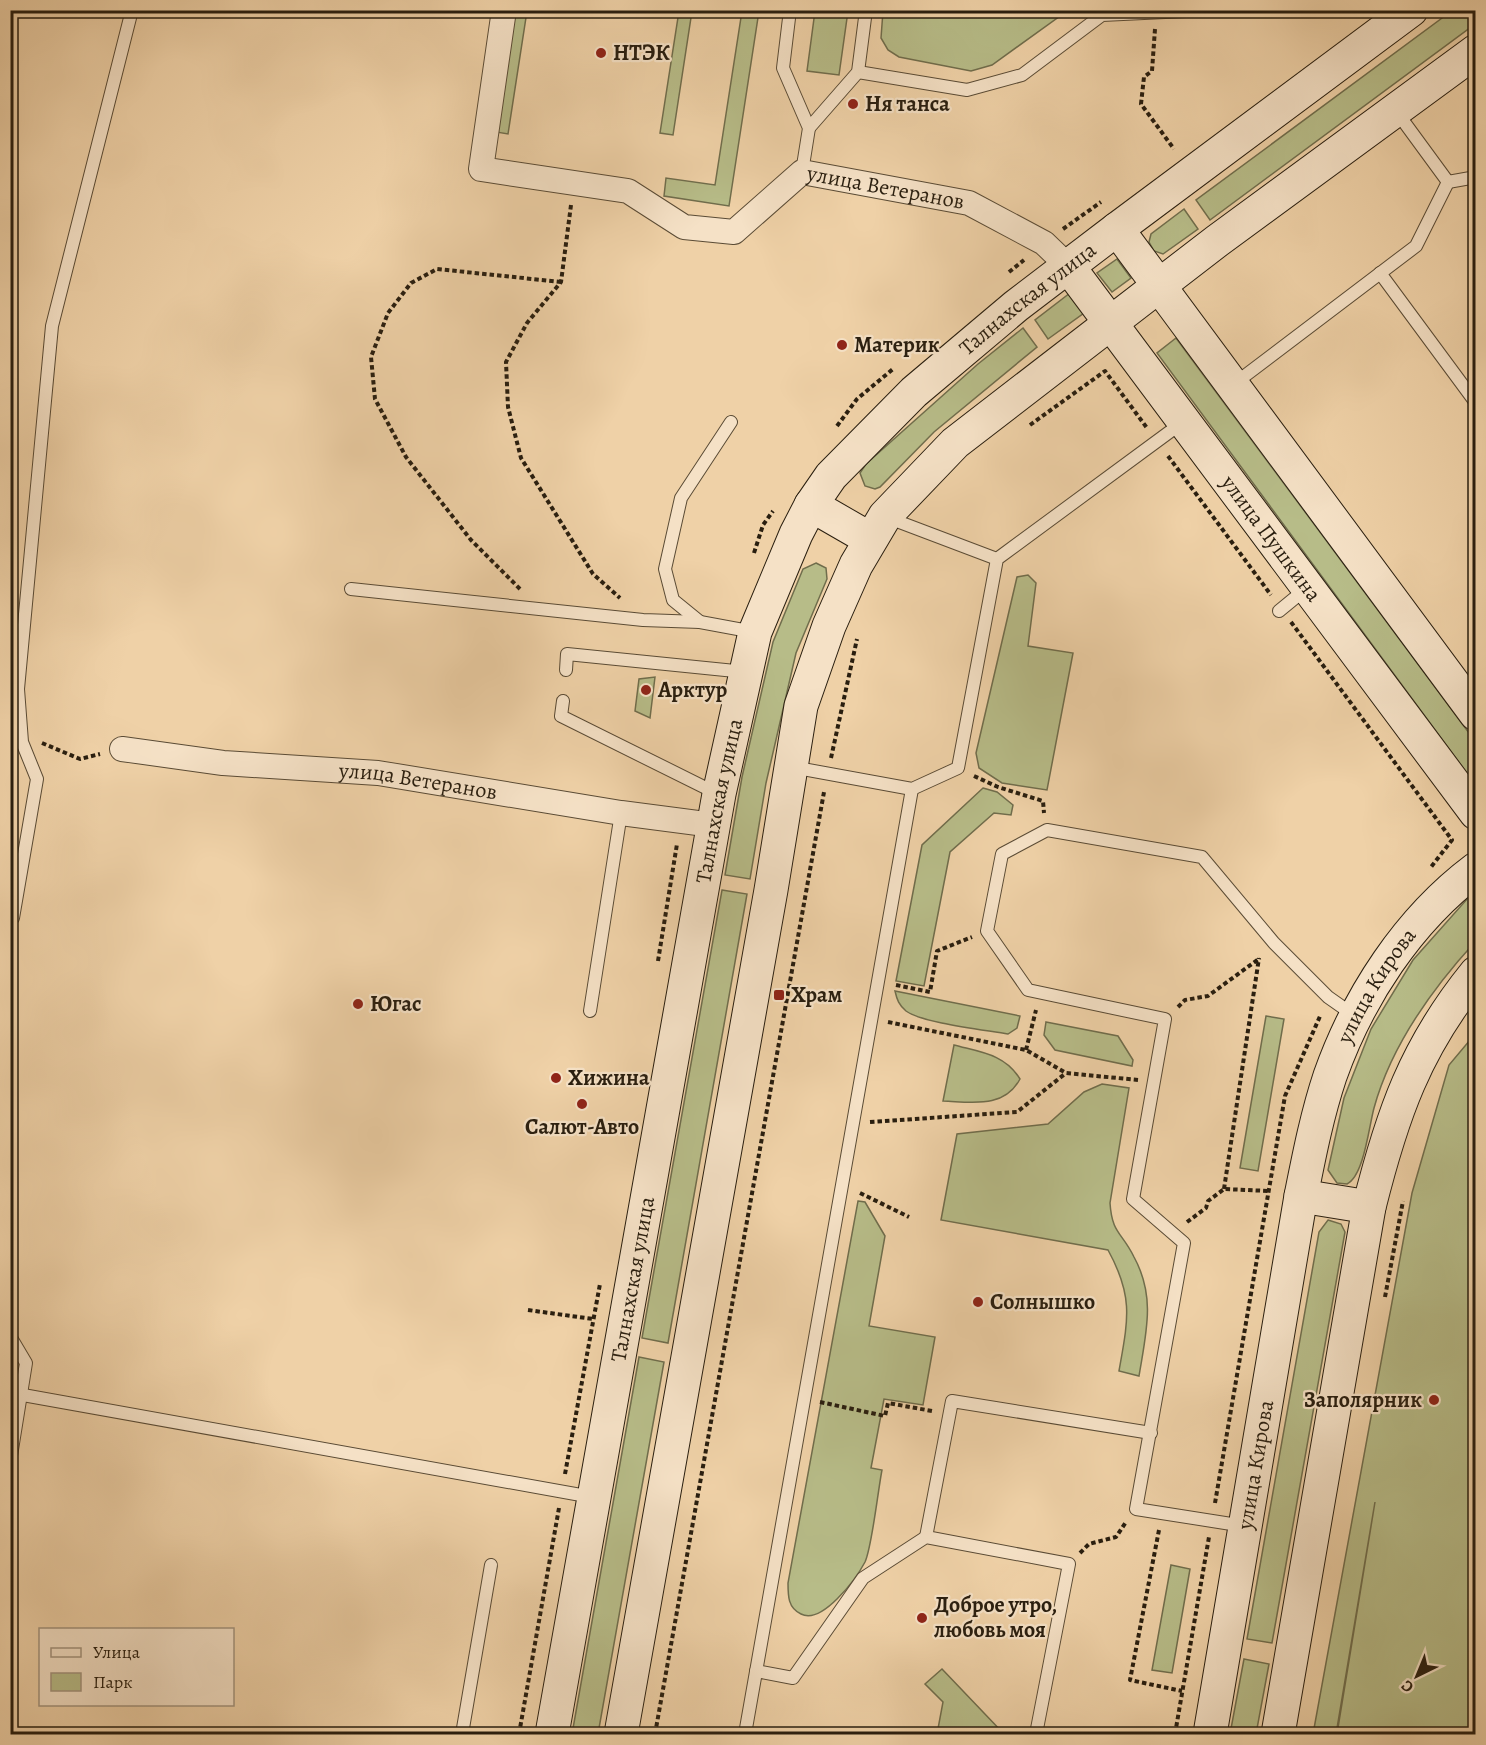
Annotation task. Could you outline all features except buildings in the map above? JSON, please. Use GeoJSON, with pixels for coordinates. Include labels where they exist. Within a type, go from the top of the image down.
{"type":"FeatureCollection","features":[{"type":"Feature","properties":{"kind":"street","name":"улица Ветеранов"},"geometry":{"type":"LineString","coordinates":[[504,10],[481,169],[628,191],[684,227],[734,232],[802,172],[969,203],[1044,243],[1068,266]]}},
{"type":"Feature","properties":{"kind":"street","name":"Талнахская улица"},"geometry":{"type":"LineString","coordinates":[[552,1734],[716,810],[755,632],[776,576],[811,505],[831,476],[914,392],[1068,266],[1411,10]]}},
{"type":"Feature","properties":{"kind":"street"},"geometry":{"type":"LineString","coordinates":[[621,1734],[801,706],[830,626],[877,528],[955,442],[1158,285],[1476,51]]}},
{"type":"Feature","properties":{"kind":"street"},"geometry":{"type":"LineString","coordinates":[[1117,229],[1476,714]]}},
{"type":"Feature","properties":{"kind":"street","name":"улица Пушкина"},"geometry":{"type":"LineString","coordinates":[[1068,266],[1476,813]]}},
{"type":"Feature","properties":{"kind":"street"},"geometry":{"type":"LineString","coordinates":[[811,505],[877,528]]}},
{"type":"Feature","properties":{"kind":"street","name":"улица Ветеранов"},"geometry":{"type":"LineString","coordinates":[[122,749],[223,763],[378,773],[621,813],[716,810]]}},
{"type":"Feature","properties":{"kind":"street","name":"улица Кирова"},"geometry":{"type":"LineString","coordinates":[[1210,1734],[1301,1196],[1314,1134],[1330,1076],[1355,1016],[1395,954],[1431,909],[1476,869]]}},
{"type":"Feature","properties":{"kind":"street"},"geometry":{"type":"LineString","coordinates":[[1278,1734],[1369,1207],[1398,1105],[1420,1054],[1448,1007],[1476,973]]}},
{"type":"Feature","properties":{"kind":"street"},"geometry":{"type":"LineString","coordinates":[[1301,1196],[1369,1207]]}},
{"type":"Feature","properties":{"kind":"lane"},"geometry":{"type":"LineString","coordinates":[[13,918],[37,779],[22,742],[18,689],[52,326],[132,10]]}},
{"type":"Feature","properties":{"kind":"lane"},"geometry":{"type":"LineString","coordinates":[[790,10],[783,68],[809,128]]}},
{"type":"Feature","properties":{"kind":"lane"},"geometry":{"type":"LineString","coordinates":[[802,172],[809,128],[858,72],[866,10]]}},
{"type":"Feature","properties":{"kind":"lane"},"geometry":{"type":"LineString","coordinates":[[858,72],[967,90],[1022,75],[1102,15],[1207,10]]}},
{"type":"Feature","properties":{"kind":"lane"},"geometry":{"type":"LineString","coordinates":[[1395,110],[1448,182]]}},
{"type":"Feature","properties":{"kind":"lane"},"geometry":{"type":"LineString","coordinates":[[1448,182],[1476,177]]}},
{"type":"Feature","properties":{"kind":"lane"},"geometry":{"type":"LineString","coordinates":[[1232,385],[1416,246],[1448,182]]}},
{"type":"Feature","properties":{"kind":"lane"},"geometry":{"type":"LineString","coordinates":[[1380,273],[1476,403]]}},
{"type":"Feature","properties":{"kind":"lane"},"geometry":{"type":"LineString","coordinates":[[791,766],[912,789],[958,768],[997,559],[1184,421]]}},
{"type":"Feature","properties":{"kind":"lane"},"geometry":{"type":"LineString","coordinates":[[700,622],[674,600],[665,569],[681,498],[731,422]]}},
{"type":"Feature","properties":{"kind":"lane"},"geometry":{"type":"LineString","coordinates":[[877,528],[997,559]]}},
{"type":"Feature","properties":{"kind":"lane"},"geometry":{"type":"LineString","coordinates":[[1279,611],[1308,587]]}},
{"type":"Feature","properties":{"kind":"lane"},"geometry":{"type":"LineString","coordinates":[[351,589],[643,620],[700,622],[755,632]]}},
{"type":"Feature","properties":{"kind":"lane"},"geometry":{"type":"LineString","coordinates":[[566,670],[567,654],[746,672]]}},
{"type":"Feature","properties":{"kind":"lane"},"geometry":{"type":"LineString","coordinates":[[563,700],[561,716],[716,810]]}},
{"type":"Feature","properties":{"kind":"lane"},"geometry":{"type":"LineString","coordinates":[[745,1734],[912,789]]}},
{"type":"Feature","properties":{"kind":"lane"},"geometry":{"type":"LineString","coordinates":[[590,1011],[621,813]]}},
{"type":"Feature","properties":{"kind":"lane"},"geometry":{"type":"LineString","coordinates":[[1245,1527],[1136,1509],[1184,1243],[1133,1198],[1165,1019],[1028,990],[987,931],[1002,854],[1047,830],[1202,857],[1274,943],[1328,997],[1355,1016]]}},
{"type":"Feature","properties":{"kind":"lane"},"geometry":{"type":"LineString","coordinates":[[10,1336],[27,1363],[10,1462]]}},
{"type":"Feature","properties":{"kind":"lane"},"geometry":{"type":"LineString","coordinates":[[23,1395],[595,1497]]}},
{"type":"Feature","properties":{"kind":"lane"},"geometry":{"type":"LineString","coordinates":[[926,1537],[952,1401],[1151,1433]]}},
{"type":"Feature","properties":{"kind":"lane"},"geometry":{"type":"LineString","coordinates":[[756,1671],[793,1678],[863,1578],[926,1537],[1069,1564],[1036,1734]]}},
{"type":"Feature","properties":{"kind":"lane"},"geometry":{"type":"LineString","coordinates":[[462,1734],[491,1565]]}},
{"type":"Feature","properties":{"kind":"path"},"geometry":{"type":"LineString","coordinates":[[1156,14],[1152,71],[1144,77],[1141,104],[1174,149]]}},
{"type":"Feature","properties":{"kind":"path"},"geometry":{"type":"LineString","coordinates":[[573,183],[561,282],[527,323],[506,363],[508,407],[521,458],[593,574],[643,620]]}},
{"type":"Feature","properties":{"kind":"path"},"geometry":{"type":"LineString","coordinates":[[561,282],[437,269],[411,283],[388,313],[371,357],[375,399],[406,457],[471,540],[519,589],[563,612]]}},
{"type":"Feature","properties":{"kind":"path"},"geometry":{"type":"LineString","coordinates":[[1021,431],[1105,371]]}},
{"type":"Feature","properties":{"kind":"path"},"geometry":{"type":"LineString","coordinates":[[655,1734],[827,773],[858,634]]}},
{"type":"Feature","properties":{"kind":"path"},"geometry":{"type":"LineString","coordinates":[[32,738],[80,759]]}},
{"type":"Feature","properties":{"kind":"path"},"geometry":{"type":"LineString","coordinates":[[958,768],[998,787],[1043,801]]}},
{"type":"Feature","properties":{"kind":"path"},"geometry":{"type":"LineString","coordinates":[[896,985],[930,992],[937,951],[987,931]]}},
{"type":"Feature","properties":{"kind":"path"},"geometry":{"type":"LineString","coordinates":[[1179,1006],[1185,1000],[1208,996],[1259,958],[1274,943]]}},
{"type":"Feature","properties":{"kind":"path"},"geometry":{"type":"LineString","coordinates":[[1224,1189],[1259,958]]}},
{"type":"Feature","properties":{"kind":"path"},"geometry":{"type":"LineString","coordinates":[[1026,1050],[1040,993]]}},
{"type":"Feature","properties":{"kind":"path"},"geometry":{"type":"LineString","coordinates":[[872,1018],[1026,1050],[1066,1073],[1154,1081]]}},
{"type":"Feature","properties":{"kind":"path"},"geometry":{"type":"LineString","coordinates":[[853,1123],[1017,1112],[1066,1073]]}},
{"type":"Feature","properties":{"kind":"path"},"geometry":{"type":"LineString","coordinates":[[1200,1212],[1206,1208],[1208,1201],[1224,1189],[1269,1191]]}},
{"type":"Feature","properties":{"kind":"path"},"geometry":{"type":"LineString","coordinates":[[860,1194],[909,1217]]}},
{"type":"Feature","properties":{"kind":"path"},"geometry":{"type":"LineString","coordinates":[[1385,1300],[1404,1195]]}},
{"type":"Feature","properties":{"kind":"path"},"geometry":{"type":"LineString","coordinates":[[528,1310],[593,1319]]}},
{"type":"Feature","properties":{"kind":"path"},"geometry":{"type":"LineString","coordinates":[[822,1403],[885,1416],[888,1403],[950,1415]]}},
{"type":"Feature","properties":{"kind":"path"},"geometry":{"type":"LineString","coordinates":[[1069,1564],[1089,1544],[1116,1537],[1136,1509]]}},
{"type":"Feature","properties":{"kind":"path"},"geometry":{"type":"LineString","coordinates":[[1163,1514],[1130,1680],[1182,1691]]}},
{"type":"Feature","properties":{"kind":"path"},"geometry":{"type":"LineString","coordinates":[[1140,1734],[1156,1730],[1175,1734]]}},
{"type":"Feature","properties":{"kind":"green space"},"geometry":{"type":"Polygon","coordinates":[[[883,10],[1067,11],[992,65],[971,71],[899,57],[888,50],[881,38],[883,10]]]}},
{"type":"Feature","properties":{"kind":"green space"},"geometry":{"type":"Polygon","coordinates":[[[1453,10],[1475,11],[1475,24],[1210,220],[1196,200],[1453,10]]]}},
{"type":"Feature","properties":{"kind":"green space"},"geometry":{"type":"Polygon","coordinates":[[[515,11],[527,11],[508,134],[496,132],[515,11]]]}},
{"type":"Feature","properties":{"kind":"green space"},"geometry":{"type":"Polygon","coordinates":[[[679,11],[692,11],[673,135],[660,133],[679,11]]]}},
{"type":"Feature","properties":{"kind":"green space"},"geometry":{"type":"Polygon","coordinates":[[[742,11],[759,11],[729,206],[664,196],[666,178],[715,185],[742,11]]]}},
{"type":"Feature","properties":{"kind":"green space"},"geometry":{"type":"Polygon","coordinates":[[[815,11],[848,11],[839,75],[807,71],[815,11]]]}},
{"type":"Feature","properties":{"kind":"green space"},"geometry":{"type":"Polygon","coordinates":[[[1184,209],[1198,229],[1163,254],[1154,251],[1149,242],[1151,234],[1184,209]]]}},
{"type":"Feature","properties":{"kind":"green space"},"geometry":{"type":"Polygon","coordinates":[[[1117,259],[1131,278],[1112,292],[1097,273],[1117,259]]]}},
{"type":"Feature","properties":{"kind":"green space"},"geometry":{"type":"Polygon","coordinates":[[[1070,293],[1084,313],[1048,339],[1035,320],[1070,293]]]}},
{"type":"Feature","properties":{"kind":"green space"},"geometry":{"type":"Polygon","coordinates":[[[1023,328],[1037,347],[934,432],[880,487],[875,489],[865,486],[860,473],[866,464],[978,364],[1023,328]]]}},
{"type":"Feature","properties":{"kind":"green space"},"geometry":{"type":"Polygon","coordinates":[[[1176,338],[1475,741],[1475,784],[1157,353],[1176,338]]]}},
{"type":"Feature","properties":{"kind":"green space"},"geometry":{"type":"Polygon","coordinates":[[[816,563],[826,568],[827,579],[796,653],[766,783],[750,879],[725,875],[742,777],[773,642],[803,569],[816,563]]]}},
{"type":"Feature","properties":{"kind":"green space"},"geometry":{"type":"Polygon","coordinates":[[[1028,575],[1036,583],[1028,646],[1073,653],[1047,790],[1002,783],[979,768],[976,753],[1017,577],[1028,575]]]}},
{"type":"Feature","properties":{"kind":"green space"},"geometry":{"type":"Polygon","coordinates":[[[655,677],[650,718],[635,711],[639,679],[655,677]]]}},
{"type":"Feature","properties":{"kind":"green space"},"geometry":{"type":"Polygon","coordinates":[[[983,788],[997,792],[1013,805],[1011,815],[994,813],[950,852],[924,986],[896,981],[922,845],[983,788]]]}},
{"type":"Feature","properties":{"kind":"green space"},"geometry":{"type":"Polygon","coordinates":[[[722,890],[747,894],[668,1343],[642,1338],[722,890]]]}},
{"type":"Feature","properties":{"kind":"green space"},"geometry":{"type":"Polygon","coordinates":[[[1475,895],[1475,942],[1443,979],[1402,1041],[1381,1085],[1358,1171],[1347,1184],[1337,1183],[1328,1170],[1344,1098],[1371,1029],[1413,960],[1468,898],[1475,895]]]}},
{"type":"Feature","properties":{"kind":"green space"},"geometry":{"type":"Polygon","coordinates":[[[895,991],[1020,1016],[1017,1028],[1008,1034],[926,1019],[906,1011],[895,991]]]}},
{"type":"Feature","properties":{"kind":"green space"},"geometry":{"type":"Polygon","coordinates":[[[1266,1016],[1284,1019],[1258,1171],[1240,1168],[1266,1016]]]}},
{"type":"Feature","properties":{"kind":"green space"},"geometry":{"type":"Polygon","coordinates":[[[1046,1022],[1118,1036],[1133,1060],[1132,1066],[1055,1050],[1044,1035],[1046,1022]]]}},
{"type":"Feature","properties":{"kind":"green space","name":"Заполярник"},"geometry":{"type":"Polygon","coordinates":[[[1475,1034],[1475,1734],[1337,1734],[1375,1502],[1336,1734],[1313,1734],[1412,1193],[1449,1065],[1475,1034]]]}},
{"type":"Feature","properties":{"kind":"green space"},"geometry":{"type":"Polygon","coordinates":[[[954,1045],[999,1059],[1007,1064],[1020,1079],[1005,1095],[986,1102],[943,1101],[954,1045]]]}},
{"type":"Feature","properties":{"kind":"green space"},"geometry":{"type":"Polygon","coordinates":[[[1102,1084],[1129,1088],[1110,1203],[1115,1227],[1130,1249],[1145,1286],[1146,1330],[1139,1376],[1119,1371],[1127,1309],[1122,1282],[1108,1250],[941,1220],[957,1134],[1048,1124],[1084,1092],[1102,1084]]]}},
{"type":"Feature","properties":{"kind":"green space"},"geometry":{"type":"Polygon","coordinates":[[[858,1201],[865,1202],[885,1236],[869,1326],[935,1337],[923,1405],[884,1399],[871,1468],[882,1470],[865,1562],[846,1589],[828,1607],[809,1616],[801,1614],[791,1605],[788,1583],[858,1201]]]}},
{"type":"Feature","properties":{"kind":"green space"},"geometry":{"type":"Polygon","coordinates":[[[1328,1220],[1341,1224],[1345,1232],[1272,1643],[1247,1639],[1319,1232],[1328,1220]]]}},
{"type":"Feature","properties":{"kind":"green space"},"geometry":{"type":"Polygon","coordinates":[[[639,1357],[664,1362],[598,1734],[572,1734],[639,1357]]]}},
{"type":"Feature","properties":{"kind":"green space"},"geometry":{"type":"Polygon","coordinates":[[[1171,1565],[1190,1569],[1172,1673],[1152,1670],[1171,1565]]]}},
{"type":"Feature","properties":{"kind":"green space"},"geometry":{"type":"Polygon","coordinates":[[[1244,1659],[1269,1664],[1256,1734],[1230,1734],[1244,1659]]]}},
{"type":"Feature","properties":{"kind":"green space"},"geometry":{"type":"Polygon","coordinates":[[[942,1669],[1004,1734],[937,1734],[943,1702],[925,1684],[942,1669]]]}},
{"type":"Feature","properties":{"kind":"place","name":"НТЭК"},"geometry":{"type":"Point","coordinates":[601,53]}},
{"type":"Feature","properties":{"kind":"place","name":"Ня танса"},"geometry":{"type":"Point","coordinates":[853,104]}},
{"type":"Feature","properties":{"kind":"place","name":"Материк"},"geometry":{"type":"Point","coordinates":[842,345]}},
{"type":"Feature","properties":{"kind":"place","name":"Арктур"},"geometry":{"type":"Point","coordinates":[646,690]}},
{"type":"Feature","properties":{"kind":"place","name":"Храм"},"geometry":{"type":"Point","coordinates":[779,995]}},
{"type":"Feature","properties":{"kind":"place","name":"Югас"},"geometry":{"type":"Point","coordinates":[358,1004]}},
{"type":"Feature","properties":{"kind":"place","name":"Хижина"},"geometry":{"type":"Point","coordinates":[556,1078]}},
{"type":"Feature","properties":{"kind":"place","name":"Салют-Авто"},"geometry":{"type":"Point","coordinates":[582,1104]}},
{"type":"Feature","properties":{"kind":"place","name":"Солнышко"},"geometry":{"type":"Point","coordinates":[978,1302]}},
{"type":"Feature","properties":{"kind":"place","name":"Заполярник"},"geometry":{"type":"Point","coordinates":[1434,1400]}},
{"type":"Feature","properties":{"kind":"place","name":"Доброе утро, любовь моя"},"geometry":{"type":"Point","coordinates":[922,1618]}}]}
